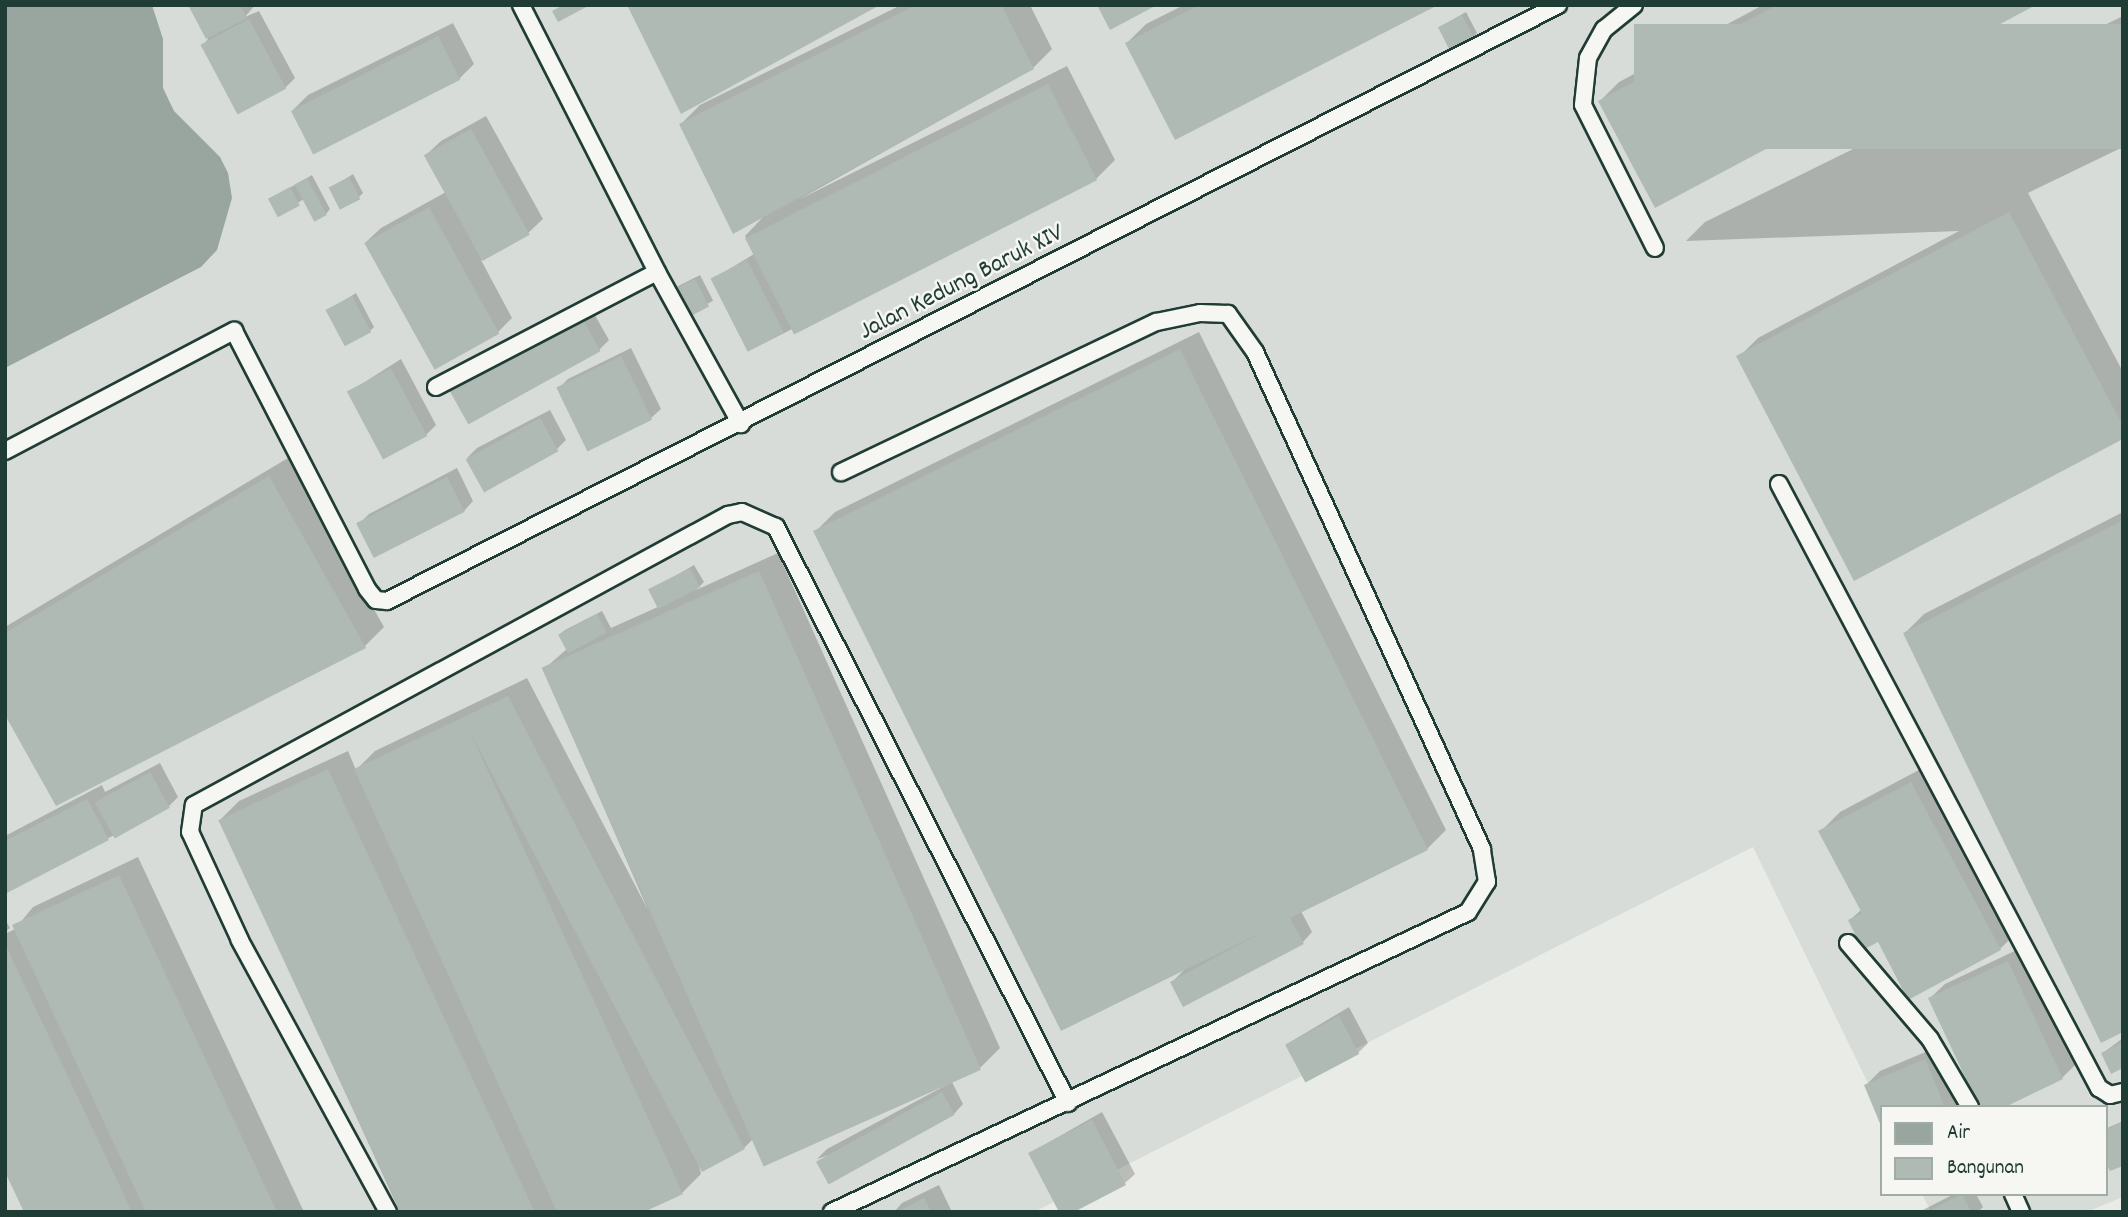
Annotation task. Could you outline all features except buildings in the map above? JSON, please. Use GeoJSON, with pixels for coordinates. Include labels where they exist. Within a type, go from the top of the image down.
{"type":"FeatureCollection","features":[{"type":"Feature","properties":{"kind":"lane"},"geometry":{"type":"LineString","coordinates":[[521,5],[657,272],[741,424]]}},
{"type":"Feature","properties":{"kind":"lane","name":"Jalan Kedung Baruk XIV"},"geometry":{"type":"LineString","coordinates":[[5,451],[234,331],[368,589],[376,600],[387,601],[741,424],[1558,5]]}},
{"type":"Feature","properties":{"kind":"lane"},"geometry":{"type":"LineString","coordinates":[[1634,5],[1604,29],[1588,58],[1583,105],[1655,248]]}},
{"type":"Feature","properties":{"kind":"lane"},"geometry":{"type":"LineString","coordinates":[[436,387],[657,272]]}},
{"type":"Feature","properties":{"kind":"lane"},"geometry":{"type":"LineString","coordinates":[[832,1212],[1468,912],[1487,882],[1482,849],[1255,352],[1228,314],[1200,313],[1156,322],[841,471]]}},
{"type":"Feature","properties":{"kind":"lane"},"geometry":{"type":"LineString","coordinates":[[1779,484],[2099,1088],[2110,1095],[2123,1092]]}},
{"type":"Feature","properties":{"kind":"lane"},"geometry":{"type":"LineString","coordinates":[[388,1212],[240,940],[190,832],[194,805],[728,515],[742,512],[776,527],[1068,1103]]}},
{"type":"Feature","properties":{"kind":"lane"},"geometry":{"type":"LineString","coordinates":[[1848,943],[1930,1039],[1969,1105]]}},
{"type":"Feature","properties":{"kind":"lane"},"geometry":{"type":"LineString","coordinates":[[2014,1196],[2021,1212]]}},
{"type":"Feature","properties":{"kind":"shaded area"},"geometry":{"type":"Polygon","coordinates":[[[5,5],[2123,5],[2123,1197],[2087,1212],[1931,1212],[1923,1196],[2107,1196],[2107,1105],[1880,1105],[1880,1108],[1753,847],[1034,1212],[5,1212],[5,5]]]}},
{"type":"Feature","properties":{"kind":"water"},"geometry":{"type":"Polygon","coordinates":[[[5,5],[152,5],[163,39],[163,88],[174,111],[220,157],[228,173],[232,198],[217,250],[201,267],[5,368],[5,5]]]}}]}
